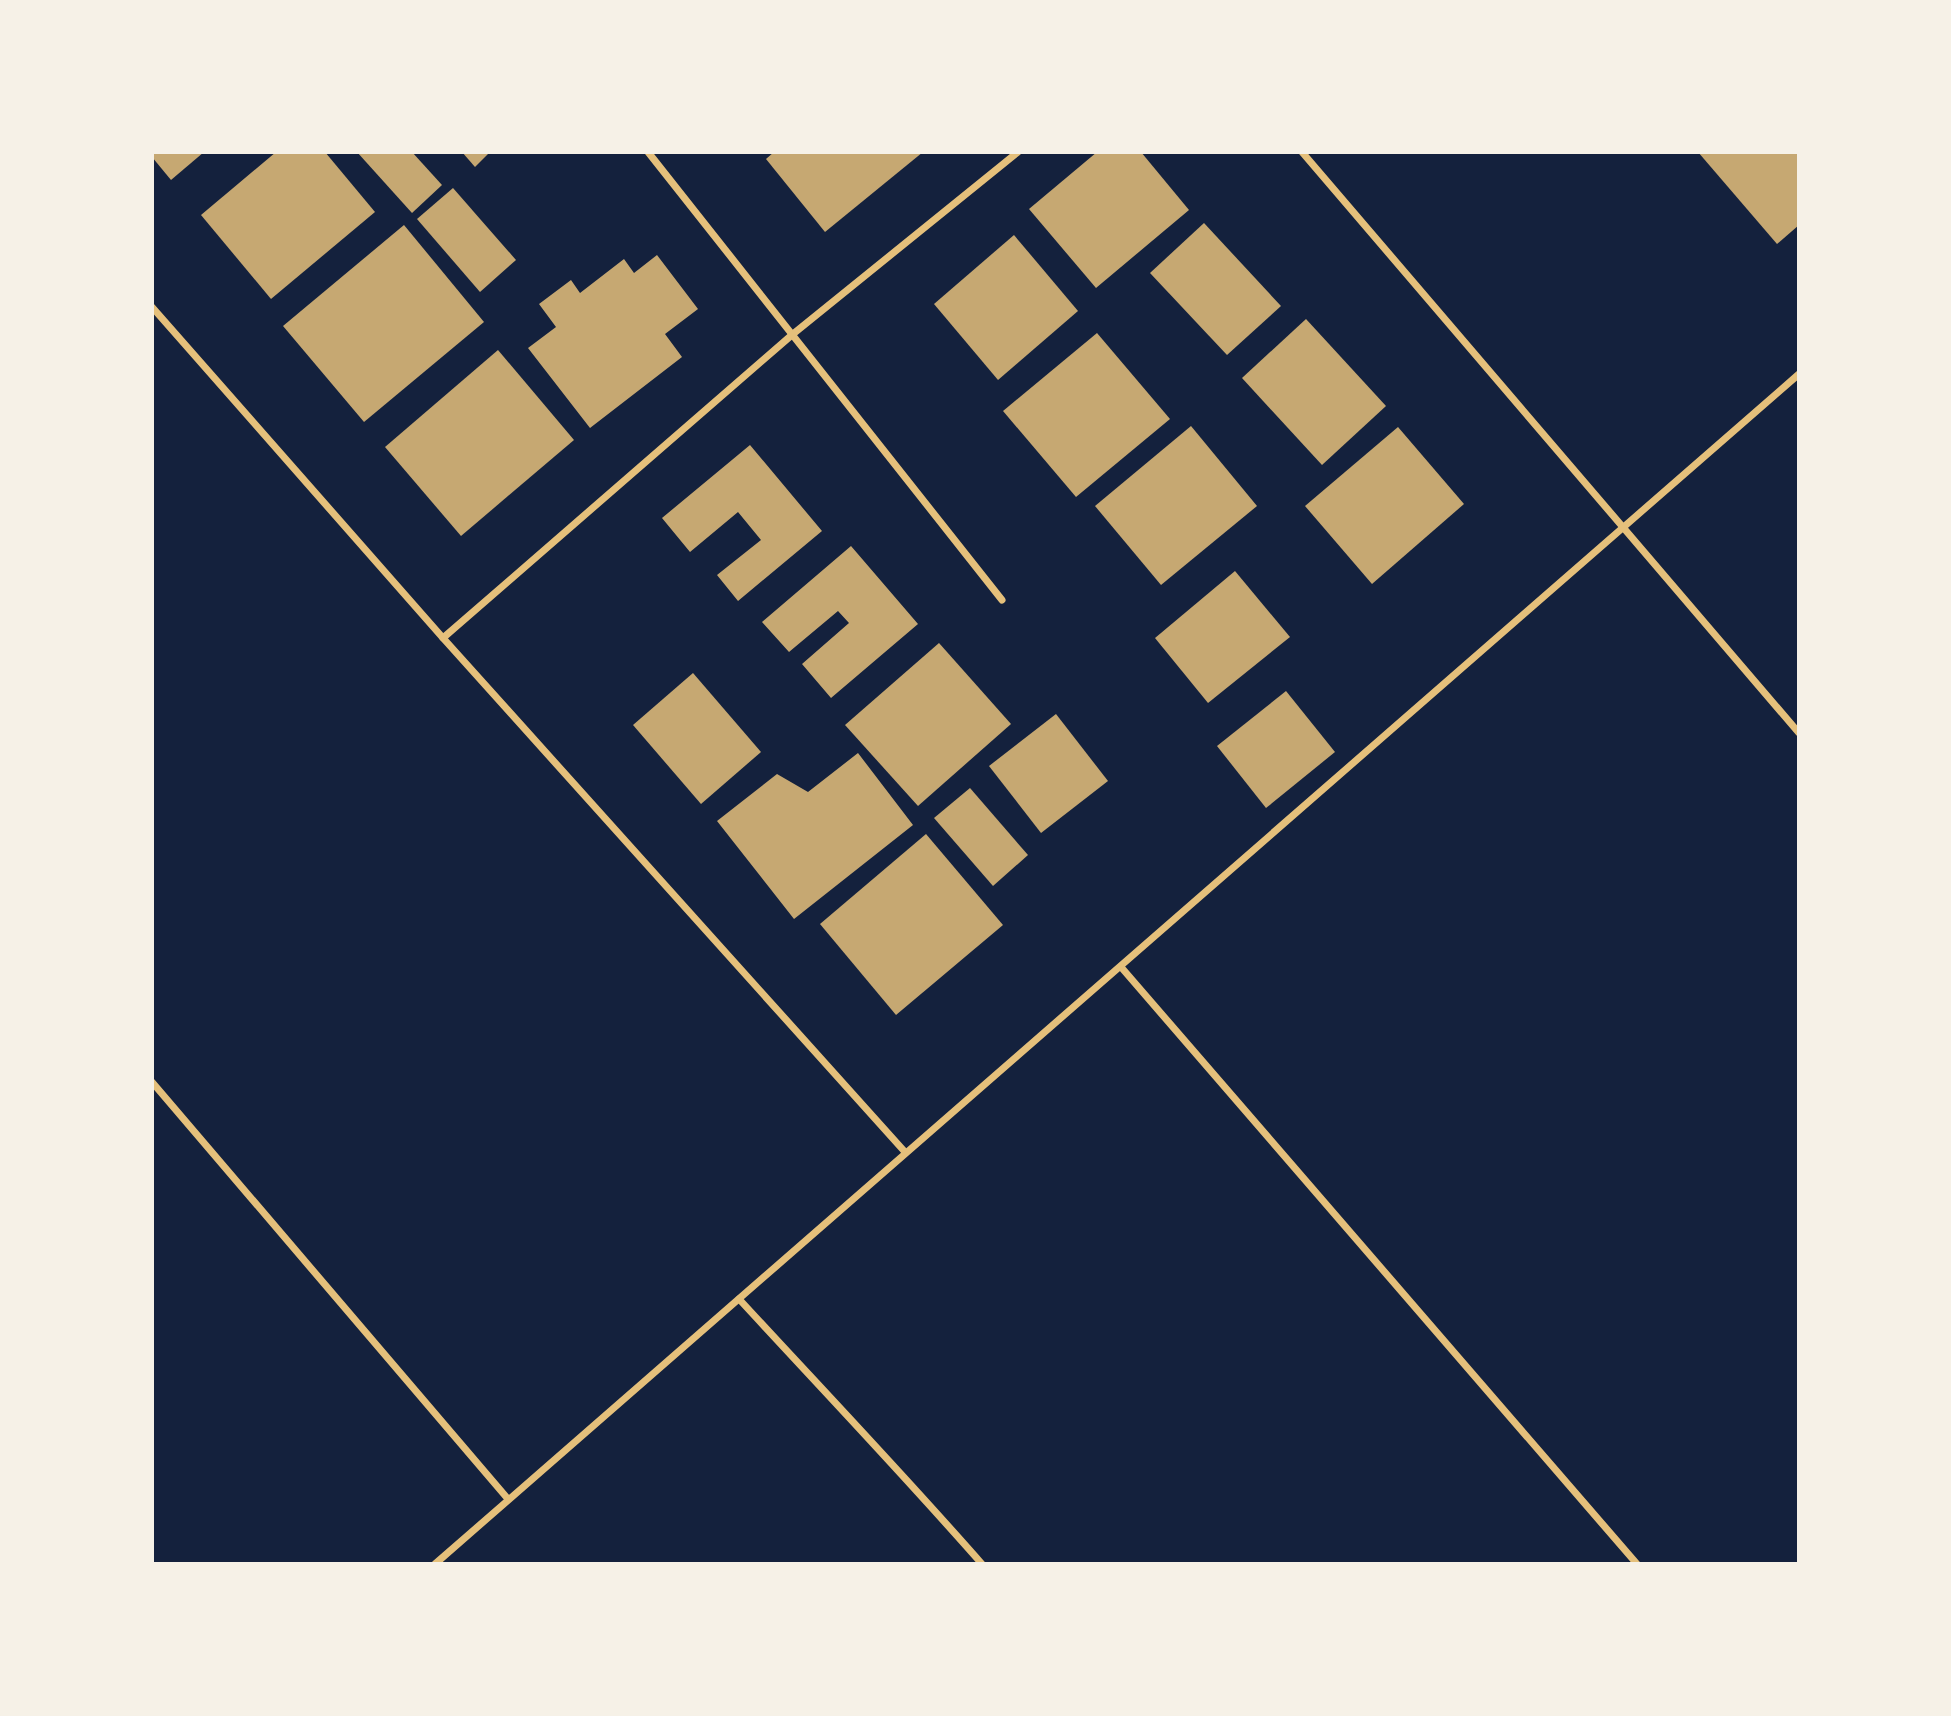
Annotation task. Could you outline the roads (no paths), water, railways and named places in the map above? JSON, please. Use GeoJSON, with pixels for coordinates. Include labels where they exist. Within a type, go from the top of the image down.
{"type":"FeatureCollection","features":[{"type":"Feature","properties":{"kind":"street"},"geometry":{"type":"LineString","coordinates":[[648,152],[1002,600]]}},
{"type":"Feature","properties":{"kind":"street"},"geometry":{"type":"LineString","coordinates":[[443,638],[793,334],[1018,152]]}},
{"type":"Feature","properties":{"kind":"street"},"geometry":{"type":"LineString","coordinates":[[1302,152],[1799,733]]}},
{"type":"Feature","properties":{"kind":"street"},"geometry":{"type":"LineString","coordinates":[[152,307],[443,638],[905,1152]]}},
{"type":"Feature","properties":{"kind":"street"},"geometry":{"type":"LineString","coordinates":[[435,1564],[1799,374]]}},
{"type":"Feature","properties":{"kind":"street"},"geometry":{"type":"LineString","coordinates":[[1121,967],[1637,1564]]}},
{"type":"Feature","properties":{"kind":"street"},"geometry":{"type":"LineString","coordinates":[[152,1082],[508,1499]]}},
{"type":"Feature","properties":{"kind":"street"},"geometry":{"type":"LineString","coordinates":[[739,1299],[873,1446],[915,1487],[982,1564]]}}]}
